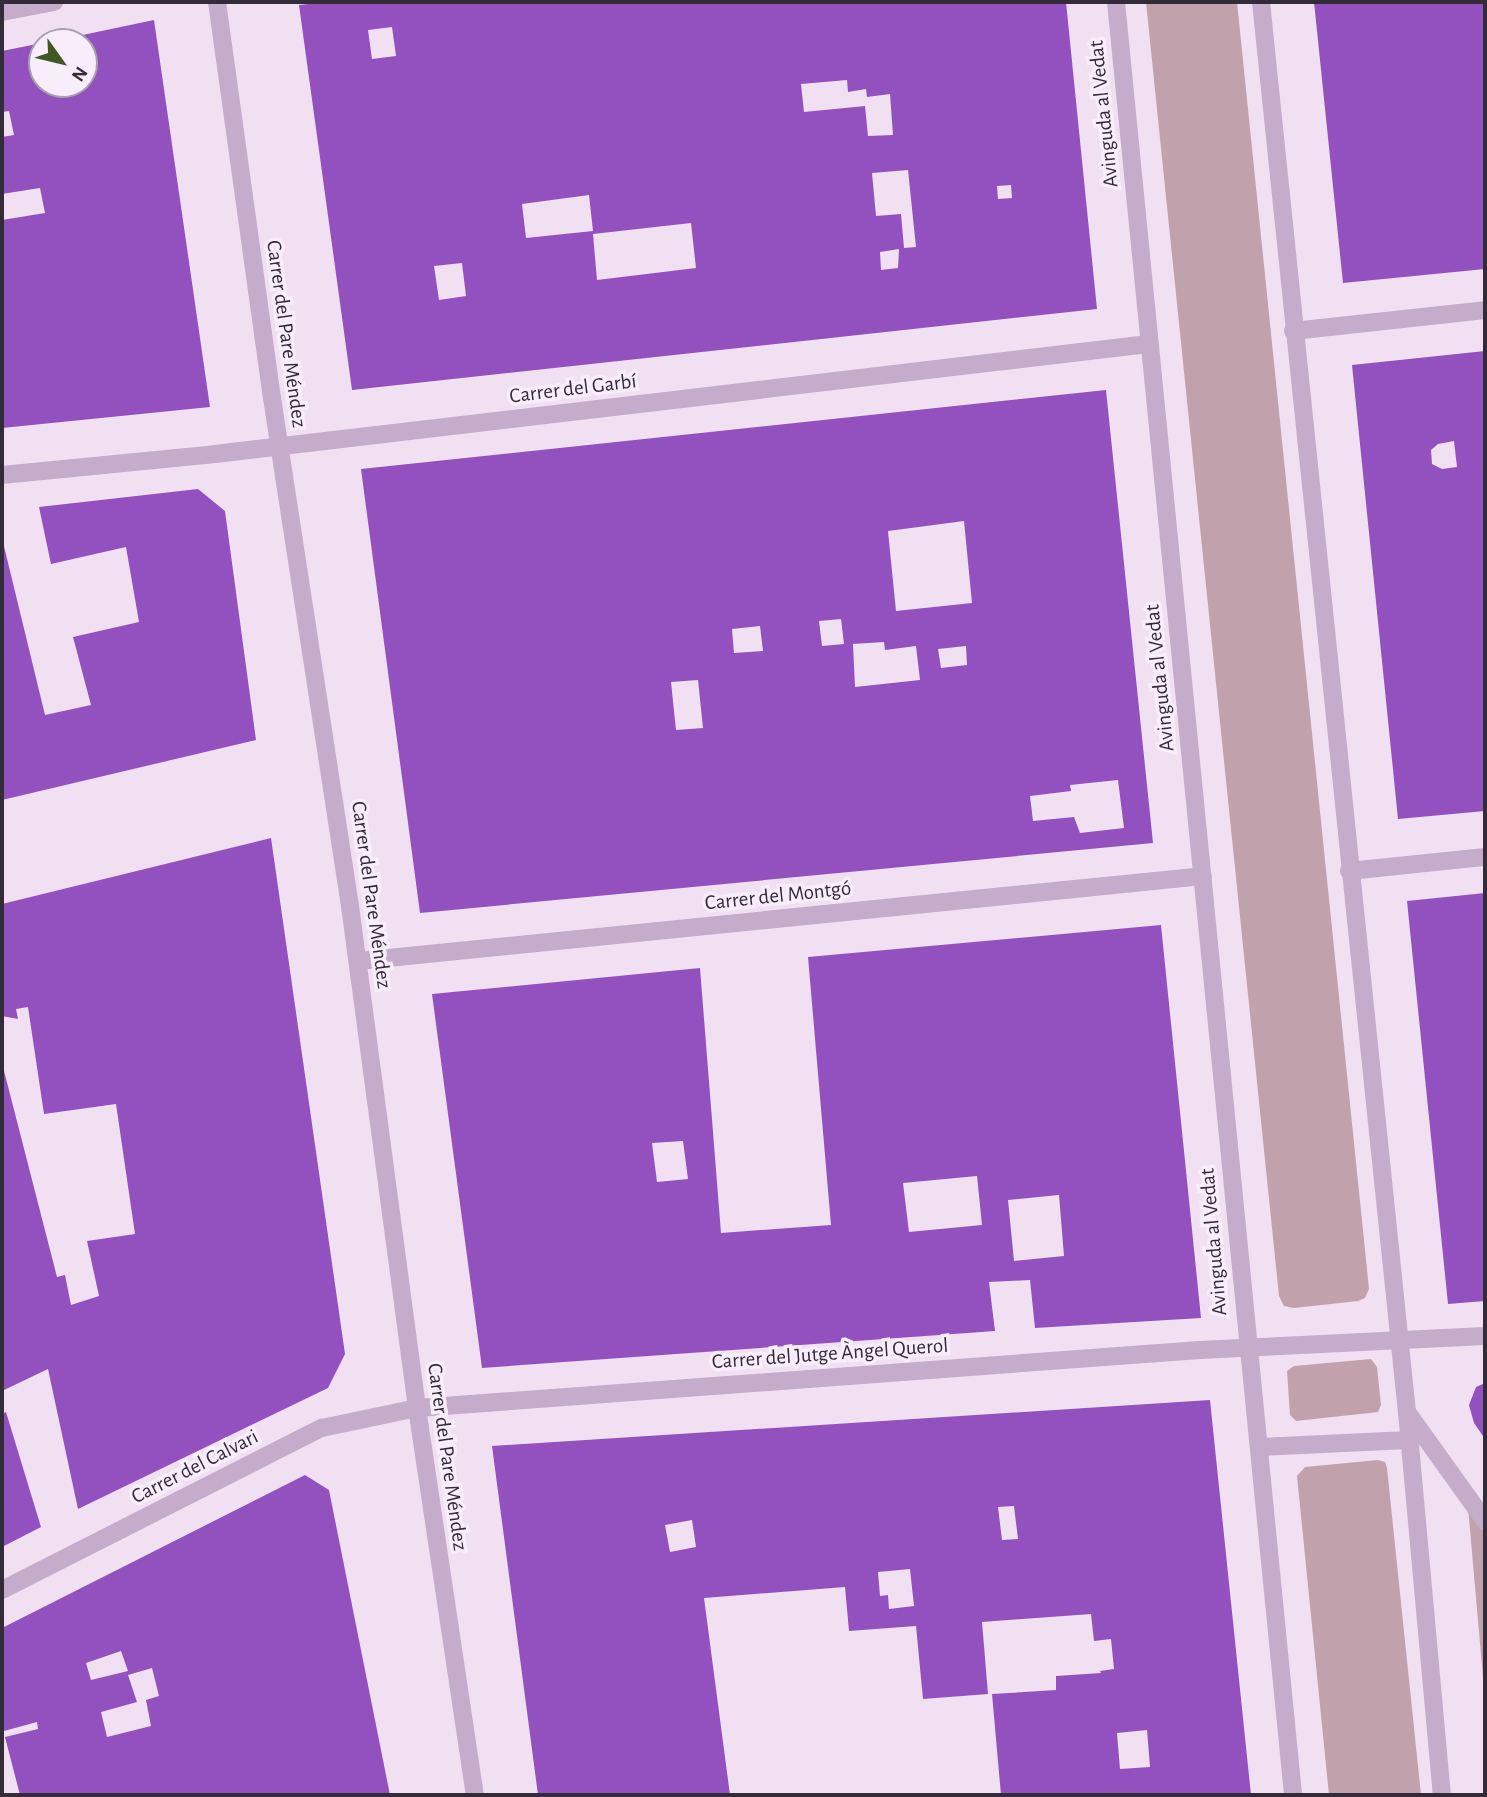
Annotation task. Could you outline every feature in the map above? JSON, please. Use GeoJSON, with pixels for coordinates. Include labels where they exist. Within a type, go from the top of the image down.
{"type":"FeatureCollection","features":[{"type":"Feature","properties":{"kind":"street"},"geometry":{"type":"LineString","coordinates":[[2,12],[54,2]]}},
{"type":"Feature","properties":{"kind":"street","name":"Carrer del Pare Méndez"},"geometry":{"type":"LineString","coordinates":[[217,2],[358,961],[416,1408],[475,1795]]}},
{"type":"Feature","properties":{"kind":"street","name":"Avinguda al Vedat"},"geometry":{"type":"LineString","coordinates":[[1116,2],[1293,1795]]}},
{"type":"Feature","properties":{"kind":"street"},"geometry":{"type":"LineString","coordinates":[[1261,2],[1409,1440],[1442,1795]]}},
{"type":"Feature","properties":{"kind":"street"},"geometry":{"type":"LineString","coordinates":[[1293,331],[1485,310]]}},
{"type":"Feature","properties":{"kind":"street","name":"Carrer del Garbí"},"geometry":{"type":"LineString","coordinates":[[2,475],[1149,344]]}},
{"type":"Feature","properties":{"kind":"street"},"geometry":{"type":"LineString","coordinates":[[1349,871],[1485,857]]}},
{"type":"Feature","properties":{"kind":"street","name":"Carrer del Montgó"},"geometry":{"type":"LineString","coordinates":[[358,961],[1203,876]]}},
{"type":"Feature","properties":{"kind":"street"},"geometry":{"type":"LineString","coordinates":[[1247,1350],[1485,1336]]}},
{"type":"Feature","properties":{"kind":"street","name":"Carrer del Jutge Àngel Querol"},"geometry":{"type":"LineString","coordinates":[[416,1408],[499,1400],[1247,1350]]}},
{"type":"Feature","properties":{"kind":"street","name":"Carrer del Calvari"},"geometry":{"type":"LineString","coordinates":[[2,1590],[322,1428],[416,1408]]}},
{"type":"Feature","properties":{"kind":"street"},"geometry":{"type":"LineString","coordinates":[[1406,1412],[1485,1521]]}},
{"type":"Feature","properties":{"kind":"street"},"geometry":{"type":"LineString","coordinates":[[1259,1447],[1409,1440]]}},
{"type":"Feature","properties":{"kind":"shaded area"},"geometry":{"type":"Polygon","coordinates":[[[1146,2],[1237,2],[1369,1289],[1365,1298],[1358,1301],[1294,1308],[1284,1306],[1279,1296],[1146,2]]]}},
{"type":"Feature","properties":{"kind":"shaded area"},"geometry":{"type":"Polygon","coordinates":[[[1371,1359],[1377,1367],[1381,1405],[1378,1412],[1296,1421],[1290,1415],[1287,1371],[1294,1366],[1371,1359]]]}},
{"type":"Feature","properties":{"kind":"shaded area"},"geometry":{"type":"Polygon","coordinates":[[[1378,1460],[1385,1462],[1387,1468],[1421,1795],[1329,1795],[1297,1476],[1305,1467],[1378,1460]]]}},
{"type":"Feature","properties":{"kind":"shaded area"},"geometry":{"type":"Polygon","coordinates":[[[1468,1507],[1485,1533],[1485,1700],[1468,1507]]]}},
{"type":"Feature","properties":{"kind":"building"},"geometry":{"type":"Polygon","coordinates":[[[328,2],[1066,2],[1097,309],[352,390],[299,5],[328,2]],[[392,27],[368,30],[372,59],[396,56],[392,27]],[[847,80],[801,84],[804,112],[865,106],[868,136],[893,135],[890,94],[867,97],[866,89],[848,92],[847,80]],[[908,170],[872,173],[876,216],[901,214],[904,248],[916,247],[908,170]],[[1011,185],[997,186],[998,199],[1012,198],[1011,185]],[[589,195],[522,204],[526,238],[593,231],[589,195]],[[691,223],[593,234],[597,280],[696,268],[691,223]],[[899,249],[880,252],[881,270],[898,268],[899,249]],[[462,263],[434,266],[439,300],[466,296],[462,263]]]}},
{"type":"Feature","properties":{"kind":"building"},"geometry":{"type":"Polygon","coordinates":[[[1314,2],[1485,2],[1485,269],[1343,283],[1314,2]]]}},
{"type":"Feature","properties":{"kind":"building"},"geometry":{"type":"Polygon","coordinates":[[[154,20],[210,407],[2,428],[2,220],[45,213],[40,188],[2,194],[2,137],[14,135],[9,111],[2,112],[2,51],[28,46],[28,98],[98,98],[98,32],[154,20]]]}},
{"type":"Feature","properties":{"kind":"building"},"geometry":{"type":"Polygon","coordinates":[[[1485,351],[1485,811],[1398,819],[1352,365],[1485,351]],[[1454,441],[1438,444],[1431,450],[1432,464],[1442,469],[1457,467],[1454,441]]]}},
{"type":"Feature","properties":{"kind":"building"},"geometry":{"type":"Polygon","coordinates":[[[1106,390],[1153,843],[420,913],[361,469],[1106,390]],[[964,521],[888,531],[896,611],[972,603],[964,521]],[[841,619],[819,621],[822,646],[844,644],[841,619]],[[760,626],[732,629],[734,653],[763,651],[760,626]],[[884,642],[853,644],[855,687],[920,680],[916,646],[885,650],[884,642]],[[966,646],[938,649],[941,668],[967,665],[966,646]],[[698,680],[671,682],[676,730],[703,728],[698,680]],[[1118,780],[1070,785],[1071,791],[1030,796],[1033,821],[1074,817],[1080,833],[1124,828],[1118,780]]]}},
{"type":"Feature","properties":{"kind":"building"},"geometry":{"type":"Polygon","coordinates":[[[198,489],[225,511],[256,740],[2,800],[2,538],[45,715],[91,705],[73,637],[139,622],[126,547],[51,564],[39,507],[198,489]]]}},
{"type":"Feature","properties":{"kind":"building"},"geometry":{"type":"Polygon","coordinates":[[[271,838],[345,1354],[328,1388],[78,1509],[48,1369],[2,1391],[2,1063],[57,1277],[65,1275],[71,1305],[99,1296],[87,1241],[135,1234],[116,1104],[44,1114],[28,1007],[16,1009],[18,1019],[2,1016],[2,904],[271,838]]]}},
{"type":"Feature","properties":{"kind":"building"},"geometry":{"type":"Polygon","coordinates":[[[1485,893],[1485,1301],[1448,1304],[1407,901],[1485,893]]]}},
{"type":"Feature","properties":{"kind":"building"},"geometry":{"type":"Polygon","coordinates":[[[1161,925],[1201,1318],[1035,1328],[1030,1280],[989,1282],[995,1331],[482,1368],[432,994],[700,968],[721,1233],[831,1225],[808,957],[1161,925]],[[683,1141],[652,1143],[657,1182],[688,1179],[683,1141]],[[977,1176],[903,1183],[909,1232],[982,1225],[977,1176]],[[1059,1195],[1008,1200],[1014,1261],[1064,1256],[1059,1195]]]}},
{"type":"Feature","properties":{"kind":"building"},"geometry":{"type":"Polygon","coordinates":[[[1485,1383],[1485,1439],[1474,1423],[1469,1405],[1476,1387],[1485,1383]]]}},
{"type":"Feature","properties":{"kind":"building"},"geometry":{"type":"Polygon","coordinates":[[[1210,1400],[1251,1795],[1001,1795],[992,1694],[1056,1690],[1056,1676],[1101,1673],[1100,1671],[1114,1669],[1111,1639],[1094,1641],[1091,1614],[982,1622],[988,1694],[923,1699],[916,1626],[849,1631],[845,1587],[704,1598],[730,1795],[538,1795],[492,1446],[1210,1400]],[[1014,1506],[998,1507],[1002,1540],[1018,1539],[1014,1506]],[[692,1520],[665,1525],[670,1552],[696,1547],[692,1520]],[[910,1569],[878,1572],[880,1596],[888,1595],[889,1609],[914,1606],[910,1569]],[[1147,1730],[1117,1733],[1120,1769],[1150,1767],[1147,1730]]]}},
{"type":"Feature","properties":{"kind":"building"},"geometry":{"type":"Polygon","coordinates":[[[6,1412],[41,1527],[2,1547],[2,1414],[6,1412]]]}},
{"type":"Feature","properties":{"kind":"building"},"geometry":{"type":"Polygon","coordinates":[[[305,1475],[329,1490],[390,1795],[20,1795],[5,1737],[38,1729],[37,1722],[4,1731],[2,1628],[305,1475]],[[121,1651],[86,1663],[91,1680],[128,1671],[121,1651]],[[152,1668],[128,1675],[137,1702],[101,1712],[107,1737],[151,1726],[146,1700],[159,1696],[152,1668]]]}}]}
